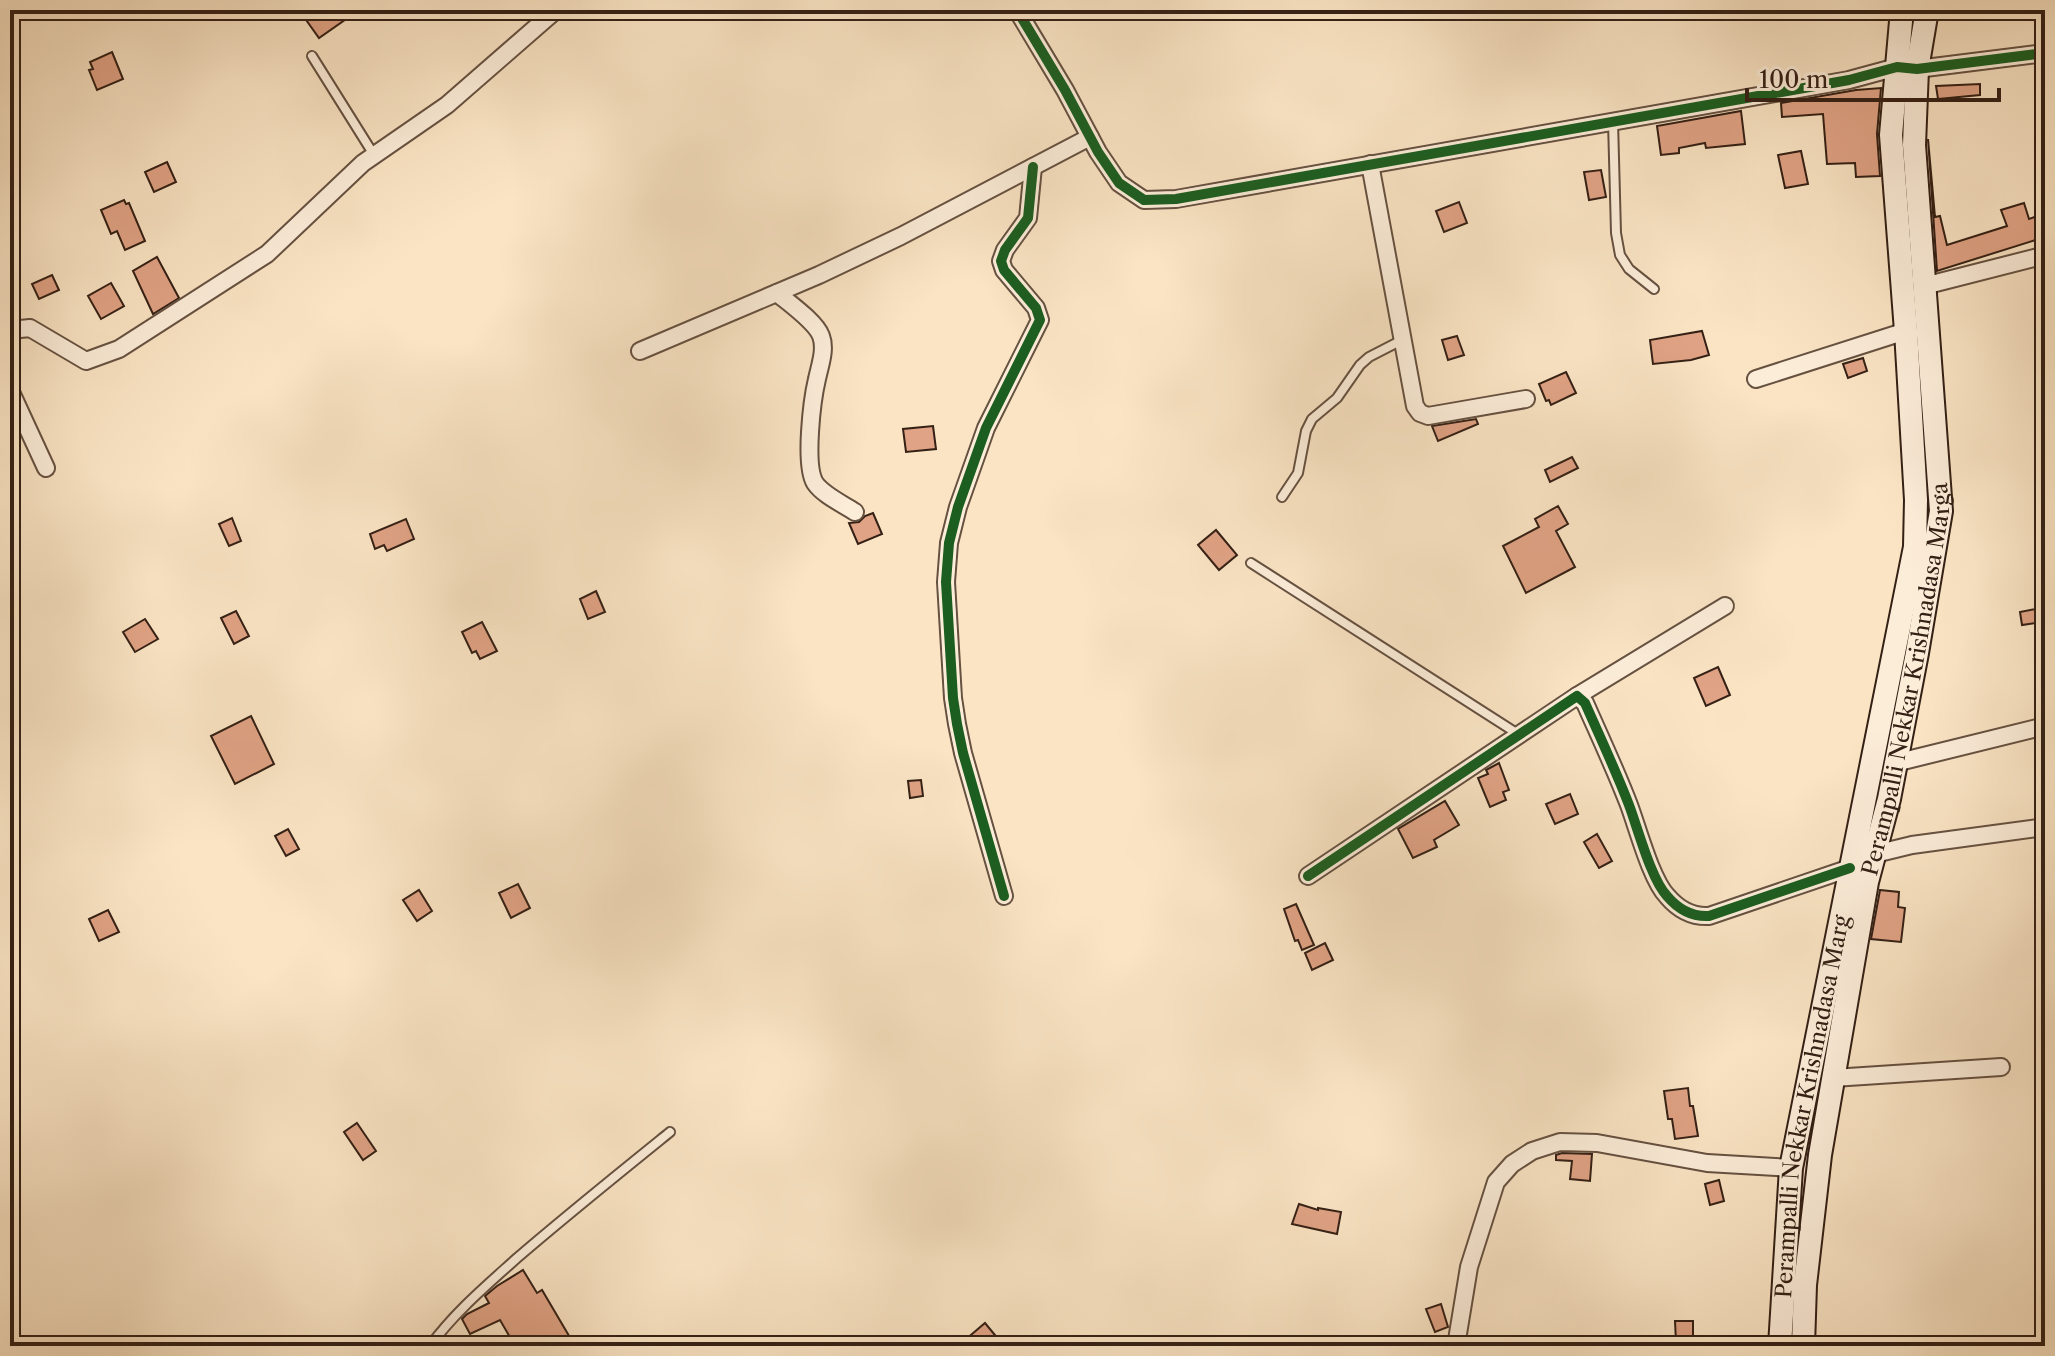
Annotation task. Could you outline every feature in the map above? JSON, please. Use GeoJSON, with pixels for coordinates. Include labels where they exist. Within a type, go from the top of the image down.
{"type":"FeatureCollection","features":[{"type":"Feature","properties":{"kind":"main road","name":"Perampalli Nekkar Krishnadasa Marg"},"geometry":{"type":"LineString","coordinates":[[1780,1346],[1791,1168],[1915,547],[1916,500],[1891,135],[1907,68],[1902,10]]}},
{"type":"Feature","properties":{"kind":"main road","name":"Perampalli Nekkar Krishnadasa Marga"},"geometry":{"type":"LineString","coordinates":[[1803,1346],[1805,1285],[1816,1181],[1833,1078],[1867,882],[1917,653],[1941,511],[1907,68],[1927,10]]}},
{"type":"Feature","properties":{"kind":"street"},"geometry":{"type":"LineString","coordinates":[[1017,10],[1119,183],[1144,200],[1176,199],[1907,68],[2045,53]]}},
{"type":"Feature","properties":{"kind":"street"},"geometry":{"type":"LineString","coordinates":[[10,330],[30,328],[86,361],[119,349],[267,254],[363,163],[447,105],[549,12]]}},
{"type":"Feature","properties":{"kind":"street"},"geometry":{"type":"LineString","coordinates":[[640,351],[901,236],[1090,137]]}},
{"type":"Feature","properties":{"kind":"street"},"geometry":{"type":"LineString","coordinates":[[1370,164],[1415,406],[1420,413],[1428,416],[1526,399]]}},
{"type":"Feature","properties":{"kind":"street"},"geometry":{"type":"LineString","coordinates":[[1004,896],[957,724],[946,582],[949,543],[958,507],[986,428],[1040,320],[1036,308],[1004,270],[1001,261],[1005,250],[1028,218],[1033,167]]}},
{"type":"Feature","properties":{"kind":"street"},"geometry":{"type":"LineString","coordinates":[[1924,286],[2038,257],[2045,260]]}},
{"type":"Feature","properties":{"kind":"street"},"geometry":{"type":"LineString","coordinates":[[777,293],[818,328],[822,338],[824,351],[813,397],[812,478],[817,487],[855,512]]}},
{"type":"Feature","properties":{"kind":"street"},"geometry":{"type":"LineString","coordinates":[[1756,379],[1906,331]]}},
{"type":"Feature","properties":{"kind":"street"},"geometry":{"type":"LineString","coordinates":[[10,390],[46,468]]}},
{"type":"Feature","properties":{"kind":"street"},"geometry":{"type":"LineString","coordinates":[[1308,876],[1518,734],[1725,606]]}},
{"type":"Feature","properties":{"kind":"street"},"geometry":{"type":"LineString","coordinates":[[1577,696],[1585,703],[1657,882],[1666,896],[1686,912],[1698,917],[1709,916],[1850,868]]}},
{"type":"Feature","properties":{"kind":"street"},"geometry":{"type":"LineString","coordinates":[[1895,763],[2045,726]]}},
{"type":"Feature","properties":{"kind":"street"},"geometry":{"type":"LineString","coordinates":[[1875,854],[1912,845],[2045,827]]}},
{"type":"Feature","properties":{"kind":"street"},"geometry":{"type":"LineString","coordinates":[[1833,1078],[2001,1067]]}},
{"type":"Feature","properties":{"kind":"street"},"geometry":{"type":"LineString","coordinates":[[1456,1346],[1469,1267],[1496,1182],[1512,1164],[1532,1151],[1560,1142],[1597,1143],[1707,1163],[1791,1168]]}},
{"type":"Feature","properties":{"kind":"lane"},"geometry":{"type":"LineString","coordinates":[[312,56],[374,155]]}},
{"type":"Feature","properties":{"kind":"lane"},"geometry":{"type":"LineString","coordinates":[[1613,121],[1616,233],[1620,255],[1629,269],[1654,289]]}},
{"type":"Feature","properties":{"kind":"lane"},"geometry":{"type":"LineString","coordinates":[[1282,497],[1298,473],[1306,431],[1312,419],[1337,398],[1369,357],[1403,340]]}},
{"type":"Feature","properties":{"kind":"lane"},"geometry":{"type":"LineString","coordinates":[[1251,563],[1518,734]]}},
{"type":"Feature","properties":{"kind":"lane"},"geometry":{"type":"LineString","coordinates":[[430,1346],[464,1306],[548,1231],[670,1132]]}},
{"type":"Feature","properties":{"kind":"building"},"geometry":{"type":"Polygon","coordinates":[[[299,10],[359,10],[319,38],[299,10]]]}},
{"type":"Feature","properties":{"kind":"building"},"geometry":{"type":"Polygon","coordinates":[[[112,52],[123,79],[97,90],[89,70],[93,69],[90,62],[112,52]]]}},
{"type":"Feature","properties":{"kind":"building"},"geometry":{"type":"Polygon","coordinates":[[[1980,84],[1980,95],[1938,99],[1936,86],[1980,84]]]}},
{"type":"Feature","properties":{"kind":"building"},"geometry":{"type":"Polygon","coordinates":[[[1881,88],[1877,134],[1880,176],[1856,177],[1855,163],[1827,164],[1823,114],[1782,117],[1781,103],[1881,88]]]}},
{"type":"Feature","properties":{"kind":"building"},"geometry":{"type":"Polygon","coordinates":[[[1741,111],[1745,144],[1706,148],[1705,143],[1679,148],[1679,153],[1661,155],[1657,126],[1741,111]]]}},
{"type":"Feature","properties":{"kind":"building"},"geometry":{"type":"Polygon","coordinates":[[[1928,139],[1935,217],[1940,216],[1947,245],[2007,226],[2001,210],[2024,203],[2029,219],[2043,214],[2045,237],[1937,271],[1928,139]]]}},
{"type":"Feature","properties":{"kind":"building"},"geometry":{"type":"Polygon","coordinates":[[[1801,151],[1808,184],[1785,188],[1778,155],[1801,151]]]}},
{"type":"Feature","properties":{"kind":"building"},"geometry":{"type":"Polygon","coordinates":[[[167,162],[176,182],[154,192],[145,172],[167,162]]]}},
{"type":"Feature","properties":{"kind":"building"},"geometry":{"type":"Polygon","coordinates":[[[1601,170],[1606,197],[1589,200],[1584,172],[1601,170]]]}},
{"type":"Feature","properties":{"kind":"building"},"geometry":{"type":"Polygon","coordinates":[[[124,200],[126,204],[129,203],[145,241],[125,250],[117,231],[111,234],[101,210],[124,200]]]}},
{"type":"Feature","properties":{"kind":"building"},"geometry":{"type":"Polygon","coordinates":[[[1459,202],[1467,223],[1444,232],[1436,211],[1459,202]]]}},
{"type":"Feature","properties":{"kind":"building"},"geometry":{"type":"Polygon","coordinates":[[[157,257],[179,298],[153,314],[133,271],[157,257]]]}},
{"type":"Feature","properties":{"kind":"building"},"geometry":{"type":"Polygon","coordinates":[[[52,275],[59,290],[39,299],[32,284],[52,275]]]}},
{"type":"Feature","properties":{"kind":"building"},"geometry":{"type":"Polygon","coordinates":[[[111,283],[124,306],[101,319],[88,296],[111,283]]]}},
{"type":"Feature","properties":{"kind":"building"},"geometry":{"type":"Polygon","coordinates":[[[1702,331],[1709,355],[1653,364],[1650,340],[1702,331]]]}},
{"type":"Feature","properties":{"kind":"building"},"geometry":{"type":"Polygon","coordinates":[[[1457,336],[1464,355],[1448,360],[1442,340],[1457,336]]]}},
{"type":"Feature","properties":{"kind":"building"},"geometry":{"type":"Polygon","coordinates":[[[1863,358],[1867,371],[1848,378],[1843,364],[1863,358]]]}},
{"type":"Feature","properties":{"kind":"building"},"geometry":{"type":"Polygon","coordinates":[[[1566,372],[1576,393],[1551,405],[1539,384],[1566,372]]]}},
{"type":"Feature","properties":{"kind":"building"},"geometry":{"type":"Polygon","coordinates":[[[1476,419],[1478,424],[1438,441],[1432,426],[1476,419]]]}},
{"type":"Feature","properties":{"kind":"building"},"geometry":{"type":"Polygon","coordinates":[[[933,426],[936,449],[906,452],[903,429],[933,426]]]}},
{"type":"Feature","properties":{"kind":"building"},"geometry":{"type":"Polygon","coordinates":[[[1572,457],[1578,468],[1550,482],[1545,470],[1572,457]]]}},
{"type":"Feature","properties":{"kind":"building"},"geometry":{"type":"Polygon","coordinates":[[[1558,506],[1568,524],[1556,531],[1575,567],[1526,593],[1503,546],[1539,527],[1535,519],[1558,506]]]}},
{"type":"Feature","properties":{"kind":"building"},"geometry":{"type":"Polygon","coordinates":[[[873,513],[882,534],[858,544],[849,523],[859,522],[873,513]]]}},
{"type":"Feature","properties":{"kind":"building"},"geometry":{"type":"Polygon","coordinates":[[[232,518],[241,541],[229,546],[219,524],[232,518]]]}},
{"type":"Feature","properties":{"kind":"building"},"geometry":{"type":"Polygon","coordinates":[[[406,519],[414,539],[387,551],[384,545],[375,549],[370,534],[406,519]]]}},
{"type":"Feature","properties":{"kind":"building"},"geometry":{"type":"Polygon","coordinates":[[[1216,530],[1237,555],[1219,570],[1198,545],[1216,530]]]}},
{"type":"Feature","properties":{"kind":"building"},"geometry":{"type":"Polygon","coordinates":[[[596,591],[605,612],[588,619],[580,599],[596,591]]]}},
{"type":"Feature","properties":{"kind":"building"},"geometry":{"type":"Polygon","coordinates":[[[2041,608],[2043,622],[2022,625],[2020,612],[2041,608]]]}},
{"type":"Feature","properties":{"kind":"building"},"geometry":{"type":"Polygon","coordinates":[[[236,611],[249,636],[234,644],[221,618],[236,611]]]}},
{"type":"Feature","properties":{"kind":"building"},"geometry":{"type":"Polygon","coordinates":[[[145,619],[158,639],[135,652],[123,632],[145,619]]]}},
{"type":"Feature","properties":{"kind":"building"},"geometry":{"type":"Polygon","coordinates":[[[482,622],[497,651],[480,659],[476,651],[472,653],[462,632],[482,622]]]}},
{"type":"Feature","properties":{"kind":"building"},"geometry":{"type":"Polygon","coordinates":[[[1718,667],[1730,695],[1706,706],[1694,678],[1718,667]]]}},
{"type":"Feature","properties":{"kind":"building"},"geometry":{"type":"Polygon","coordinates":[[[251,716],[274,764],[235,784],[211,736],[251,716]]]}},
{"type":"Feature","properties":{"kind":"building"},"geometry":{"type":"Polygon","coordinates":[[[1499,763],[1509,790],[1503,792],[1506,800],[1490,807],[1478,778],[1488,774],[1486,770],[1499,763]]]}},
{"type":"Feature","properties":{"kind":"building"},"geometry":{"type":"Polygon","coordinates":[[[921,780],[923,796],[910,798],[908,781],[921,780]]]}},
{"type":"Feature","properties":{"kind":"building"},"geometry":{"type":"Polygon","coordinates":[[[1570,794],[1578,814],[1555,824],[1546,804],[1570,794]]]}},
{"type":"Feature","properties":{"kind":"building"},"geometry":{"type":"Polygon","coordinates":[[[1445,801],[1459,825],[1434,840],[1437,847],[1413,858],[1398,829],[1445,801]]]}},
{"type":"Feature","properties":{"kind":"building"},"geometry":{"type":"Polygon","coordinates":[[[288,829],[299,849],[286,856],[275,836],[288,829]]]}},
{"type":"Feature","properties":{"kind":"building"},"geometry":{"type":"Polygon","coordinates":[[[1597,834],[1612,861],[1599,868],[1584,842],[1597,834]]]}},
{"type":"Feature","properties":{"kind":"building"},"geometry":{"type":"Polygon","coordinates":[[[518,884],[530,908],[511,918],[499,893],[518,884]]]}},
{"type":"Feature","properties":{"kind":"building"},"geometry":{"type":"Polygon","coordinates":[[[419,890],[432,911],[417,921],[403,900],[419,890]]]}},
{"type":"Feature","properties":{"kind":"building"},"geometry":{"type":"Polygon","coordinates":[[[1880,890],[1899,892],[1898,907],[1905,908],[1901,942],[1871,939],[1880,890]]]}},
{"type":"Feature","properties":{"kind":"building"},"geometry":{"type":"Polygon","coordinates":[[[1296,904],[1314,945],[1302,950],[1298,940],[1295,941],[1284,909],[1296,904]]]}},
{"type":"Feature","properties":{"kind":"building"},"geometry":{"type":"Polygon","coordinates":[[[108,910],[119,932],[99,941],[89,919],[108,910]]]}},
{"type":"Feature","properties":{"kind":"building"},"geometry":{"type":"Polygon","coordinates":[[[1325,943],[1333,960],[1312,970],[1305,953],[1325,943]]]}},
{"type":"Feature","properties":{"kind":"building"},"geometry":{"type":"Polygon","coordinates":[[[1688,1088],[1698,1136],[1675,1139],[1664,1091],[1688,1088]]]}},
{"type":"Feature","properties":{"kind":"building"},"geometry":{"type":"Polygon","coordinates":[[[357,1123],[376,1151],[363,1160],[344,1132],[357,1123]]]}},
{"type":"Feature","properties":{"kind":"building"},"geometry":{"type":"Polygon","coordinates":[[[1592,1154],[1590,1181],[1570,1179],[1572,1161],[1556,1160],[1556,1155],[1592,1154]]]}},
{"type":"Feature","properties":{"kind":"building"},"geometry":{"type":"Polygon","coordinates":[[[1719,1180],[1724,1201],[1710,1205],[1705,1184],[1719,1180]]]}},
{"type":"Feature","properties":{"kind":"building"},"geometry":{"type":"Polygon","coordinates":[[[1299,1204],[1341,1212],[1337,1234],[1292,1224],[1299,1204]]]}},
{"type":"Feature","properties":{"kind":"building"},"geometry":{"type":"Polygon","coordinates":[[[523,1270],[537,1293],[542,1290],[575,1346],[515,1346],[500,1320],[470,1334],[462,1319],[489,1303],[485,1296],[523,1270]]]}},
{"type":"Feature","properties":{"kind":"building"},"geometry":{"type":"Polygon","coordinates":[[[1441,1304],[1448,1327],[1435,1332],[1426,1309],[1441,1304]]]}},
{"type":"Feature","properties":{"kind":"building"},"geometry":{"type":"Polygon","coordinates":[[[1675,1321],[1693,1321],[1693,1342],[1676,1342],[1675,1321]]]}},
{"type":"Feature","properties":{"kind":"building"},"geometry":{"type":"Polygon","coordinates":[[[985,1323],[1004,1346],[958,1346],[985,1323]]]}},
{"type":"Feature","properties":{"kind":"cycle path"},"geometry":{"type":"LineString","coordinates":[[1017,10],[1098,152],[1119,183],[1144,200],[1176,199],[1849,80],[1897,67],[1917,69],[2045,53]]}},
{"type":"Feature","properties":{"kind":"cycle path"},"geometry":{"type":"LineString","coordinates":[[1004,896],[957,724],[946,582],[949,543],[958,507],[986,428],[1040,320],[1036,308],[1004,270],[1001,261],[1005,250],[1028,218],[1033,167]]}},
{"type":"Feature","properties":{"kind":"cycle path"},"geometry":{"type":"LineString","coordinates":[[1308,876],[1577,696],[1585,703],[1613,767],[1656,878],[1667,896],[1681,908],[1691,914],[1709,916],[1850,868]]}}]}
